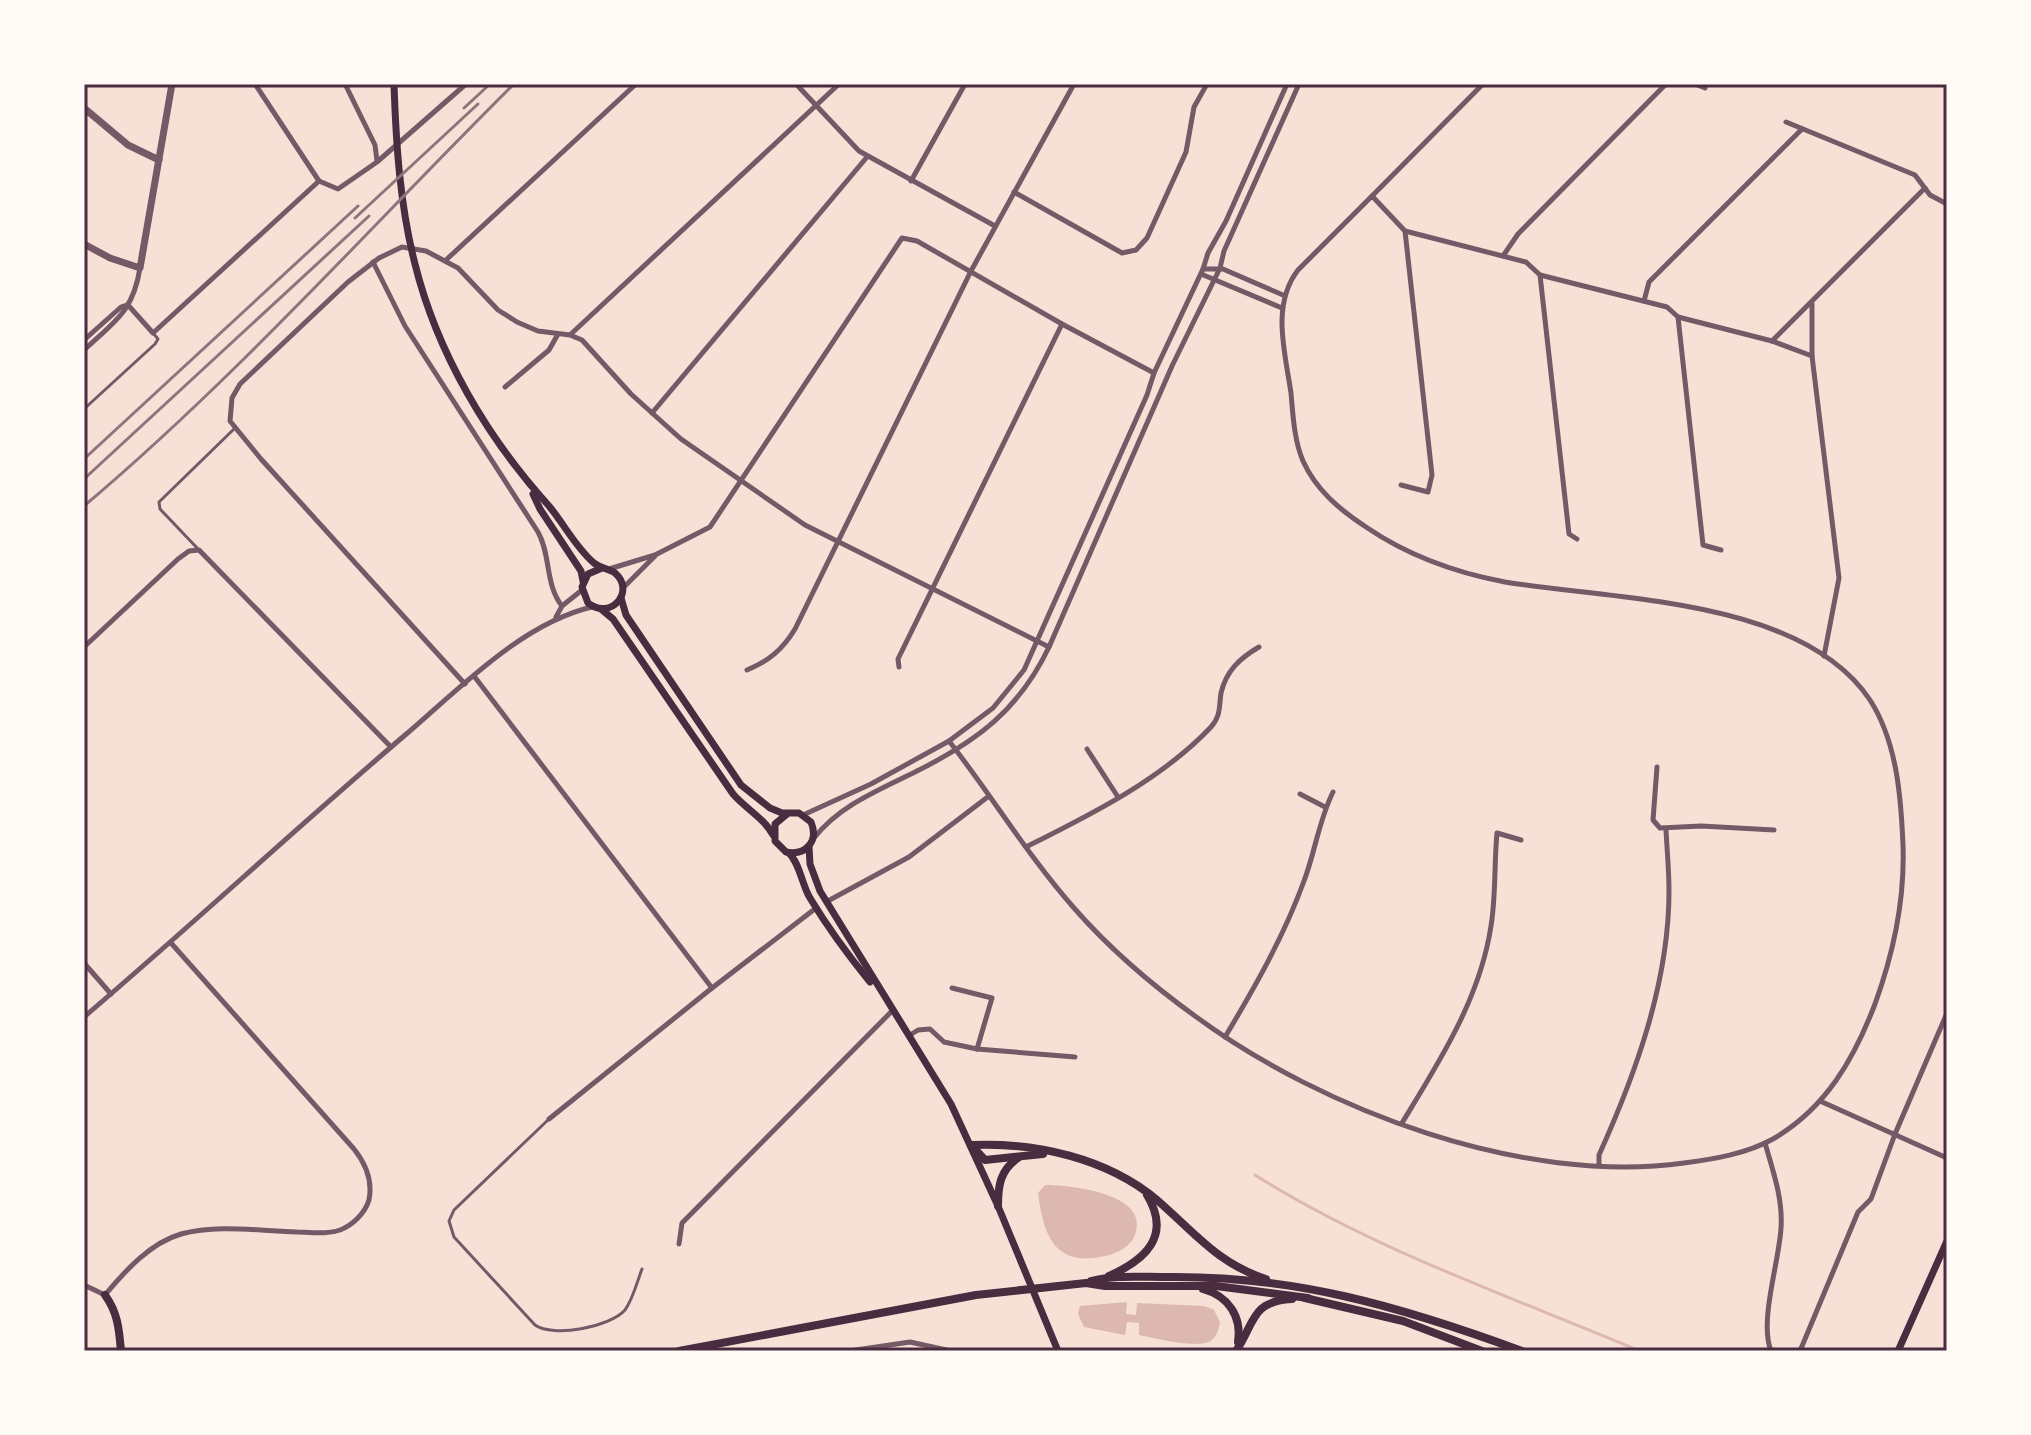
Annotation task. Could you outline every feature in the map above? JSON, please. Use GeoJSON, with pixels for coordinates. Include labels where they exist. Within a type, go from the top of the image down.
{"type":"FeatureCollection","features":[{"type":"Feature","properties":{"kind":"main road"},"geometry":{"type":"LineString","coordinates":[[394,84],[395,131],[402,194],[416,267],[434,323],[460,379],[581,571],[584,597],[613,619],[733,794],[768,827],[778,846],[794,857],[803,886],[816,908],[893,1010]]}},
{"type":"Feature","properties":{"kind":"main road"},"geometry":{"type":"LineString","coordinates":[[530,488],[549,506],[587,556],[620,579],[626,615],[741,785],[762,803],[787,814],[803,815],[812,824],[812,872],[826,902],[936,1076],[971,1145],[1058,1351]]}},
{"type":"Feature","properties":{"kind":"main road"},"geometry":{"type":"LineString","coordinates":[[583,586],[592,571],[605,569]]}},
{"type":"Feature","properties":{"kind":"main road"},"geometry":{"type":"LineString","coordinates":[[597,608],[611,608],[622,593]]}},
{"type":"Feature","properties":{"kind":"main road"},"geometry":{"type":"LineString","coordinates":[[774,838],[775,824],[787,814]]}},
{"type":"Feature","properties":{"kind":"main road"},"geometry":{"type":"LineString","coordinates":[[789,853],[801,852],[811,843]]}},
{"type":"Feature","properties":{"kind":"main road"},"geometry":{"type":"LineString","coordinates":[[816,908],[836,918]]}},
{"type":"Feature","properties":{"kind":"main road"},"geometry":{"type":"LineString","coordinates":[[971,1145],[985,1160],[1022,1155],[1063,1155]]}},
{"type":"Feature","properties":{"kind":"main road"},"geometry":{"type":"LineString","coordinates":[[971,1145],[1009,1145],[1063,1155],[1109,1169],[1138,1186],[1226,1262],[1247,1273],[1407,1311],[1522,1351]]}},
{"type":"Feature","properties":{"kind":"main road"},"geometry":{"type":"LineString","coordinates":[[998,1206],[1002,1173],[1022,1155]]}},
{"type":"Feature","properties":{"kind":"main road"},"geometry":{"type":"LineString","coordinates":[[679,1351],[976,1295],[1086,1283],[1104,1278],[1131,1266],[1143,1257],[1151,1245],[1157,1220],[1150,1201],[1138,1186]]}},
{"type":"Feature","properties":{"kind":"main road"},"geometry":{"type":"LineString","coordinates":[[1898,1351],[1947,1241]]}},
{"type":"Feature","properties":{"kind":"main road"},"geometry":{"type":"LineString","coordinates":[[1104,1278],[1186,1277],[1280,1283]]}},
{"type":"Feature","properties":{"kind":"main road"},"geometry":{"type":"LineString","coordinates":[[1086,1283],[1105,1286],[1187,1285],[1308,1298],[1403,1321],[1482,1351]]}},
{"type":"Feature","properties":{"kind":"main road"},"geometry":{"type":"LineString","coordinates":[[1187,1285],[1210,1291],[1231,1306],[1239,1326],[1235,1351]]}},
{"type":"Feature","properties":{"kind":"main road"},"geometry":{"type":"LineString","coordinates":[[105,1295],[118,1321],[121,1351]]}},
{"type":"Feature","properties":{"kind":"main road"},"geometry":{"type":"LineString","coordinates":[[1235,1351],[1253,1317],[1262,1307],[1278,1299],[1308,1298]]}},
{"type":"Feature","properties":{"kind":"street"},"geometry":{"type":"LineString","coordinates":[[84,350],[125,312],[136,292],[172,84]]}},
{"type":"Feature","properties":{"kind":"street"},"geometry":{"type":"LineString","coordinates":[[255,84],[319,181],[338,189],[377,162],[466,84]]}},
{"type":"Feature","properties":{"kind":"street"},"geometry":{"type":"LineString","coordinates":[[345,84],[375,145],[377,162]]}},
{"type":"Feature","properties":{"kind":"street"},"geometry":{"type":"LineString","coordinates":[[446,260],[636,84]]}},
{"type":"Feature","properties":{"kind":"street"},"geometry":{"type":"LineString","coordinates":[[796,84],[867,157],[995,226]]}},
{"type":"Feature","properties":{"kind":"street"},"geometry":{"type":"LineString","coordinates":[[570,335],[839,84]]}},
{"type":"Feature","properties":{"kind":"street"},"geometry":{"type":"LineString","coordinates":[[911,181],[965,84]]}},
{"type":"Feature","properties":{"kind":"street"},"geometry":{"type":"LineString","coordinates":[[747,670],[772,657],[786,644],[971,271],[1074,84]]}},
{"type":"Feature","properties":{"kind":"street"},"geometry":{"type":"LineString","coordinates":[[1014,192],[1122,253],[1136,250],[1147,238],[1186,152],[1194,107],[1207,84]]}},
{"type":"Feature","properties":{"kind":"street"},"geometry":{"type":"LineString","coordinates":[[803,815],[949,741],[993,708],[1024,670],[1209,250],[1226,221],[1287,84]]}},
{"type":"Feature","properties":{"kind":"street"},"geometry":{"type":"LineString","coordinates":[[811,843],[845,808],[957,751],[984,732],[1007,711],[1030,681],[1049,647],[1129,462],[1220,268],[1224,251],[1299,84]]}},
{"type":"Feature","properties":{"kind":"street"},"geometry":{"type":"LineString","coordinates":[[949,741],[1074,908],[1107,942],[1173,999],[1225,1037],[1313,1086],[1402,1123],[1491,1151],[1541,1161],[1659,1167],[1746,1151],[1765,1143],[1797,1123],[1838,1080],[1855,1053],[1880,989],[1899,921],[1903,839],[1899,792],[1883,724],[1868,698],[1824,656],[1777,630],[1684,605],[1507,582],[1431,561],[1372,531],[1326,495],[1303,462],[1296,440],[1283,295],[1298,270],[1483,84]]}},
{"type":"Feature","properties":{"kind":"street"},"geometry":{"type":"LineString","coordinates":[[1503,256],[1518,234],[1666,84]]}},
{"type":"Feature","properties":{"kind":"street"},"geometry":{"type":"LineString","coordinates":[[1695,84],[1705,88]]}},
{"type":"Feature","properties":{"kind":"street"},"geometry":{"type":"LineString","coordinates":[[84,108],[128,145],[159,160]]}},
{"type":"Feature","properties":{"kind":"street"},"geometry":{"type":"LineString","coordinates":[[1786,122],[1915,175],[1930,195],[1947,204]]}},
{"type":"Feature","properties":{"kind":"street"},"geometry":{"type":"LineString","coordinates":[[1644,301],[1649,282],[1802,129]]}},
{"type":"Feature","properties":{"kind":"street"},"geometry":{"type":"LineString","coordinates":[[652,413],[867,157]]}},
{"type":"Feature","properties":{"kind":"street"},"geometry":{"type":"LineString","coordinates":[[128,305],[153,333],[319,181]]}},
{"type":"Feature","properties":{"kind":"street"},"geometry":{"type":"LineString","coordinates":[[1772,341],[1925,188]]}},
{"type":"Feature","properties":{"kind":"street"},"geometry":{"type":"LineString","coordinates":[[1372,196],[1405,231],[1526,262],[1540,275],[1667,307],[1678,317],[1772,341],[1812,356]]}},
{"type":"Feature","properties":{"kind":"street"},"geometry":{"type":"LineString","coordinates":[[1401,485],[1428,492],[1432,475],[1405,231]]}},
{"type":"Feature","properties":{"kind":"street"},"geometry":{"type":"LineString","coordinates":[[605,569],[620,568],[655,555],[710,527],[902,238],[917,241],[1154,373]]}},
{"type":"Feature","properties":{"kind":"street"},"geometry":{"type":"LineString","coordinates":[[84,244],[110,258],[140,268]]}},
{"type":"Feature","properties":{"kind":"street"},"geometry":{"type":"LineString","coordinates":[[465,684],[234,429],[229,416],[233,393],[240,384],[373,262],[394,249],[409,247],[446,260],[509,318],[538,331],[570,335],[588,346],[652,413],[690,446],[805,525],[1049,647]]}},
{"type":"Feature","properties":{"kind":"street"},"geometry":{"type":"LineString","coordinates":[[373,262],[405,326],[538,532],[545,547],[553,591],[562,606]]}},
{"type":"Feature","properties":{"kind":"street"},"geometry":{"type":"LineString","coordinates":[[1202,271],[1220,268],[1283,295]]}},
{"type":"Feature","properties":{"kind":"street"},"geometry":{"type":"LineString","coordinates":[[1202,271],[1282,308]]}},
{"type":"Feature","properties":{"kind":"street"},"geometry":{"type":"LineString","coordinates":[[1540,275],[1569,534],[1577,539]]}},
{"type":"Feature","properties":{"kind":"street"},"geometry":{"type":"LineString","coordinates":[[1812,304],[1812,356],[1839,578],[1824,656]]}},
{"type":"Feature","properties":{"kind":"street"},"geometry":{"type":"LineString","coordinates":[[84,340],[121,307],[128,305]]}},
{"type":"Feature","properties":{"kind":"street"},"geometry":{"type":"LineString","coordinates":[[1678,317],[1703,545],[1721,550]]}},
{"type":"Feature","properties":{"kind":"street"},"geometry":{"type":"LineString","coordinates":[[899,667],[898,659],[1062,324]]}},
{"type":"Feature","properties":{"kind":"street"},"geometry":{"type":"LineString","coordinates":[[505,387],[549,350],[558,334]]}},
{"type":"Feature","properties":{"kind":"street"},"geometry":{"type":"LineString","coordinates":[[84,647],[178,559],[189,551],[199,550],[391,747]]}},
{"type":"Feature","properties":{"kind":"street"},"geometry":{"type":"LineString","coordinates":[[622,593],[635,574],[655,555]]}},
{"type":"Feature","properties":{"kind":"street"},"geometry":{"type":"LineString","coordinates":[[556,618],[562,606],[583,586]]}},
{"type":"Feature","properties":{"kind":"street"},"geometry":{"type":"LineString","coordinates":[[84,1017],[474,676],[556,618],[597,608]]}},
{"type":"Feature","properties":{"kind":"street"},"geometry":{"type":"LineString","coordinates":[[1026,847],[1118,797],[1179,755],[1215,723],[1228,675],[1243,656],[1259,647]]}},
{"type":"Feature","properties":{"kind":"street"},"geometry":{"type":"LineString","coordinates":[[474,676],[712,988]]}},
{"type":"Feature","properties":{"kind":"street"},"geometry":{"type":"LineString","coordinates":[[1087,749],[1118,797]]}},
{"type":"Feature","properties":{"kind":"street"},"geometry":{"type":"LineString","coordinates":[[1657,767],[1653,820],[1660,828],[1701,826],[1774,830]]}},
{"type":"Feature","properties":{"kind":"street"},"geometry":{"type":"LineString","coordinates":[[897,769],[901,779]]}},
{"type":"Feature","properties":{"kind":"street"},"geometry":{"type":"LineString","coordinates":[[1225,1037],[1288,922],[1315,851],[1325,807],[1333,792]]}},
{"type":"Feature","properties":{"kind":"street"},"geometry":{"type":"LineString","coordinates":[[1300,794],[1325,807]]}},
{"type":"Feature","properties":{"kind":"street"},"geometry":{"type":"LineString","coordinates":[[826,902],[909,857],[989,796]]}},
{"type":"Feature","properties":{"kind":"street"},"geometry":{"type":"LineString","coordinates":[[1599,1165],[1599,1155],[1641,1050],[1655,996],[1669,905],[1666,830]]}},
{"type":"Feature","properties":{"kind":"street"},"geometry":{"type":"LineString","coordinates":[[1402,1123],[1452,1038],[1483,959],[1492,925],[1497,833],[1521,840]]}},
{"type":"Feature","properties":{"kind":"street"},"geometry":{"type":"LineString","coordinates":[[549,1119],[816,908]]}},
{"type":"Feature","properties":{"kind":"street"},"geometry":{"type":"LineString","coordinates":[[84,1285],[105,1295],[139,1260],[172,1237],[191,1232],[329,1232],[355,1221],[366,1208],[369,1197],[369,1174],[354,1149],[171,943]]}},
{"type":"Feature","properties":{"kind":"street"},"geometry":{"type":"LineString","coordinates":[[84,963],[111,994]]}},
{"type":"Feature","properties":{"kind":"street"},"geometry":{"type":"LineString","coordinates":[[952,988],[992,998],[977,1049]]}},
{"type":"Feature","properties":{"kind":"street"},"geometry":{"type":"LineString","coordinates":[[679,1244],[682,1223],[893,1010]]}},
{"type":"Feature","properties":{"kind":"street"},"geometry":{"type":"LineString","coordinates":[[1800,1351],[1858,1212],[1871,1199],[1947,1013]]}},
{"type":"Feature","properties":{"kind":"street"},"geometry":{"type":"LineString","coordinates":[[910,1035],[930,1029],[944,1042],[977,1049],[1075,1057]]}},
{"type":"Feature","properties":{"kind":"street"},"geometry":{"type":"LineString","coordinates":[[1820,1101],[1947,1158]]}},
{"type":"Feature","properties":{"kind":"street"},"geometry":{"type":"LineString","coordinates":[[1765,1143],[1779,1194],[1782,1225],[1766,1329],[1771,1351]]}},
{"type":"Feature","properties":{"kind":"street"},"geometry":{"type":"LineString","coordinates":[[849,1351],[910,1342],[951,1351]]}},
{"type":"Feature","properties":{"kind":"lane"},"geometry":{"type":"LineString","coordinates":[[84,409],[155,344],[158,339],[153,333]]}},
{"type":"Feature","properties":{"kind":"lane"},"geometry":{"type":"LineString","coordinates":[[199,550],[160,509],[159,502],[234,429]]}},
{"type":"Feature","properties":{"kind":"lane"},"geometry":{"type":"LineString","coordinates":[[549,1119],[454,1210],[449,1221],[454,1237],[535,1325],[550,1333],[616,1317],[625,1309],[642,1269]]}},
{"type":"Feature","properties":{"kind":"shaded area"},"geometry":{"type":"Polygon","coordinates":[[[1045,1185],[1089,1190],[1120,1201],[1131,1209],[1137,1221],[1135,1235],[1129,1244],[1111,1255],[1084,1258],[1061,1251],[1047,1233],[1043,1221],[1038,1193],[1045,1185]]]}},
{"type":"Feature","properties":{"kind":"shaded area"},"geometry":{"type":"Polygon","coordinates":[[[1127,1302],[1126,1314],[1136,1315],[1137,1303],[1204,1306],[1214,1310],[1220,1322],[1212,1340],[1187,1344],[1139,1335],[1139,1323],[1127,1322],[1125,1335],[1084,1327],[1078,1314],[1080,1306],[1127,1302]]]}},
{"type":"Feature","properties":{"kind":"waterway"},"geometry":{"type":"LineString","coordinates":[[1255,1175],[1300,1202],[1394,1249],[1640,1351]]}},
{"type":"Feature","properties":{"kind":"railway"},"geometry":{"type":"LineString","coordinates":[[464,108],[490,84]]}},
{"type":"Feature","properties":{"kind":"railway"},"geometry":{"type":"LineString","coordinates":[[84,506],[250,353],[514,84]]}},
{"type":"Feature","properties":{"kind":"railway"},"geometry":{"type":"LineString","coordinates":[[355,218],[478,104]]}},
{"type":"Feature","properties":{"kind":"railway"},"geometry":{"type":"LineString","coordinates":[[84,459],[358,206]]}},
{"type":"Feature","properties":{"kind":"railway"},"geometry":{"type":"LineString","coordinates":[[84,479],[369,216]]}}]}
